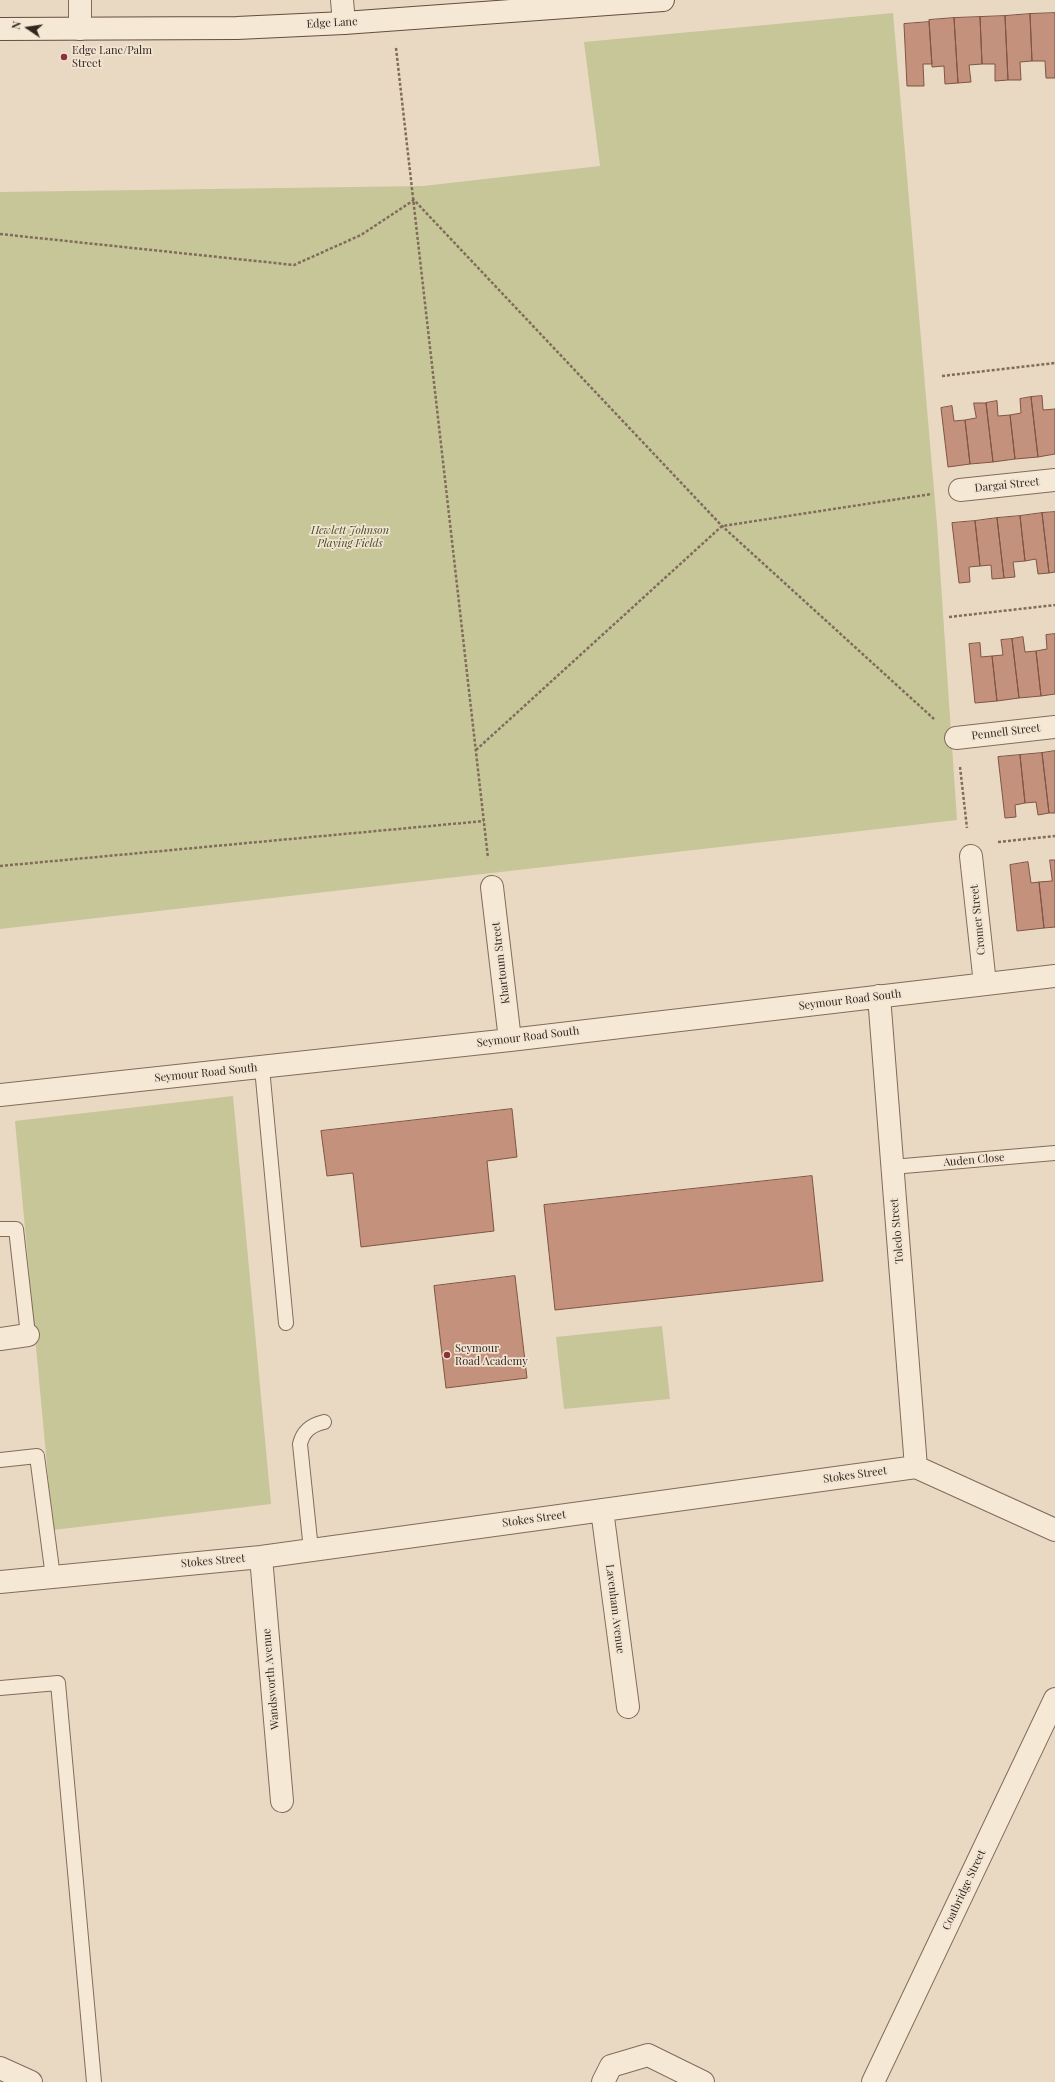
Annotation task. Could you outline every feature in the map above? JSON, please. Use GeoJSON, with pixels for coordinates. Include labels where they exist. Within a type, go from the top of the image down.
{"type":"FeatureCollection","features":[{"type":"Feature","properties":{"kind":"street"},"geometry":{"type":"LineString","coordinates":[[80,0],[80,29]]}},
{"type":"Feature","properties":{"kind":"street"},"geometry":{"type":"LineString","coordinates":[[342,0],[344,23]]}},
{"type":"Feature","properties":{"kind":"street","name":"Edge Lane"},"geometry":{"type":"LineString","coordinates":[[0,29],[237,28],[393,20],[663,0]]}},
{"type":"Feature","properties":{"kind":"street","name":"Dargai Street"},"geometry":{"type":"LineString","coordinates":[[960,490],[1055,480]]}},
{"type":"Feature","properties":{"kind":"street","name":"Pennell Street"},"geometry":{"type":"LineString","coordinates":[[956,738],[1055,727]]}},
{"type":"Feature","properties":{"kind":"street","name":"Cromer Street"},"geometry":{"type":"LineString","coordinates":[[970,851],[985,984]]}},
{"type":"Feature","properties":{"kind":"street","name":"Khartoum Street"},"geometry":{"type":"LineString","coordinates":[[492,886],[510,1040]]}},
{"type":"Feature","properties":{"kind":"street","name":"Seymour Road South"},"geometry":{"type":"LineString","coordinates":[[0,1095],[262,1068],[1055,976]]}},
{"type":"Feature","properties":{"kind":"street","name":"Toledo Street"},"geometry":{"type":"LineString","coordinates":[[879,996],[916,1467]]}},
{"type":"Feature","properties":{"kind":"street"},"geometry":{"type":"LineString","coordinates":[[0,1339],[28,1335]]}},
{"type":"Feature","properties":{"kind":"street"},"geometry":{"type":"LineString","coordinates":[[916,1467],[1055,1530]]}},
{"type":"Feature","properties":{"kind":"street","name":"Stokes Street"},"geometry":{"type":"LineString","coordinates":[[0,1582],[261,1557],[916,1467]]}},
{"type":"Feature","properties":{"kind":"street","name":"Lavenham Avenue"},"geometry":{"type":"LineString","coordinates":[[602,1510],[628,1707]]}},
{"type":"Feature","properties":{"kind":"street","name":"Wandsworth Avenue"},"geometry":{"type":"LineString","coordinates":[[261,1557],[282,1802]]}},
{"type":"Feature","properties":{"kind":"street","name":"Coatbridge Street"},"geometry":{"type":"LineString","coordinates":[[873,2082],[1055,1699]]}},
{"type":"Feature","properties":{"kind":"street"},"geometry":{"type":"LineString","coordinates":[[603,2082],[611,2066],[648,2055],[703,2082]]}},
{"type":"Feature","properties":{"kind":"street"},"geometry":{"type":"LineString","coordinates":[[0,2068],[31,2082]]}},
{"type":"Feature","properties":{"kind":"lane"},"geometry":{"type":"LineString","coordinates":[[262,1068],[286,1323]]}},
{"type":"Feature","properties":{"kind":"lane","name":"Auden Close"},"geometry":{"type":"LineString","coordinates":[[892,1167],[1055,1153]]}},
{"type":"Feature","properties":{"kind":"lane"},"geometry":{"type":"LineString","coordinates":[[0,1229],[16,1229],[28,1335]]}},
{"type":"Feature","properties":{"kind":"lane"},"geometry":{"type":"LineString","coordinates":[[311,1550],[300,1444],[302,1435],[308,1429],[316,1424],[324,1422]]}},
{"type":"Feature","properties":{"kind":"lane"},"geometry":{"type":"LineString","coordinates":[[0,1460],[37,1456],[53,1577]]}},
{"type":"Feature","properties":{"kind":"lane"},"geometry":{"type":"LineString","coordinates":[[0,1688],[58,1683],[94,2082]]}},
{"type":"Feature","properties":{"kind":"path"},"geometry":{"type":"LineString","coordinates":[[393,20],[492,886]]}},
{"type":"Feature","properties":{"kind":"path"},"geometry":{"type":"LineString","coordinates":[[0,234],[294,265],[361,235],[414,200]]}},
{"type":"Feature","properties":{"kind":"path"},"geometry":{"type":"LineString","coordinates":[[414,200],[722,526],[956,738],[970,851],[1055,836]]}},
{"type":"Feature","properties":{"kind":"path"},"geometry":{"type":"LineString","coordinates":[[942,376],[1055,363]]}},
{"type":"Feature","properties":{"kind":"path"},"geometry":{"type":"LineString","coordinates":[[476,750],[722,526],[960,490]]}},
{"type":"Feature","properties":{"kind":"path"},"geometry":{"type":"LineString","coordinates":[[949,617],[1055,605]]}},
{"type":"Feature","properties":{"kind":"path"},"geometry":{"type":"LineString","coordinates":[[0,866],[484,821]]}},
{"type":"Feature","properties":{"kind":"green space","name":"Hewlett Johnson Playing Fields"},"geometry":{"type":"Polygon","coordinates":[[[893,13],[937,525],[957,820],[0,929],[0,192],[423,186],[600,166],[584,42],[893,13]]]}},
{"type":"Feature","properties":{"kind":"green space"},"geometry":{"type":"Polygon","coordinates":[[[233,1096],[271,1504],[53,1530],[15,1121],[233,1096]]]}},
{"type":"Feature","properties":{"kind":"green space"},"geometry":{"type":"Polygon","coordinates":[[[662,1326],[670,1399],[564,1409],[556,1337],[662,1326]]]}},
{"type":"Feature","properties":{"kind":"building"},"geometry":{"type":"Polygon","coordinates":[[[1055,13],[1055,78],[1046,78],[1045,61],[1032,61],[1030,14],[1055,13]]]}},
{"type":"Feature","properties":{"kind":"building"},"geometry":{"type":"Polygon","coordinates":[[[1030,14],[1032,61],[1020,62],[1021,80],[1008,80],[1005,16],[1030,14]]]}},
{"type":"Feature","properties":{"kind":"building"},"geometry":{"type":"Polygon","coordinates":[[[1005,16],[1008,80],[995,81],[995,64],[982,64],[980,17],[1005,16]]]}},
{"type":"Feature","properties":{"kind":"building"},"geometry":{"type":"Polygon","coordinates":[[[980,17],[982,64],[969,65],[971,82],[958,83],[954,18],[980,17]]]}},
{"type":"Feature","properties":{"kind":"building"},"geometry":{"type":"Polygon","coordinates":[[[954,18],[958,83],[945,84],[944,66],[932,67],[929,20],[954,18]]]}},
{"type":"Feature","properties":{"kind":"building"},"geometry":{"type":"Polygon","coordinates":[[[929,22],[932,64],[923,64],[924,86],[907,86],[904,24],[929,22]]]}},
{"type":"Feature","properties":{"kind":"building"},"geometry":{"type":"Polygon","coordinates":[[[1042,396],[1043,410],[1055,409],[1055,454],[1038,457],[1031,397],[1042,396]]]}},
{"type":"Feature","properties":{"kind":"building"},"geometry":{"type":"Polygon","coordinates":[[[1031,397],[1038,457],[1015,459],[1010,415],[1021,413],[1020,399],[1031,397]]]}},
{"type":"Feature","properties":{"kind":"building"},"geometry":{"type":"Polygon","coordinates":[[[997,401],[998,416],[1010,415],[1015,459],[993,462],[986,403],[997,401]]]}},
{"type":"Feature","properties":{"kind":"building"},"geometry":{"type":"Polygon","coordinates":[[[974,403],[986,403],[993,462],[970,464],[965,420],[976,418],[974,403]]]}},
{"type":"Feature","properties":{"kind":"building"},"geometry":{"type":"Polygon","coordinates":[[[952,406],[954,421],[965,420],[970,464],[948,467],[941,408],[952,406]]]}},
{"type":"Feature","properties":{"kind":"building"},"geometry":{"type":"Polygon","coordinates":[[[1055,512],[1055,572],[1049,573],[1042,513],[1055,512]]]}},
{"type":"Feature","properties":{"kind":"building"},"geometry":{"type":"Polygon","coordinates":[[[1042,513],[1049,573],[1038,574],[1036,559],[1025,561],[1020,516],[1042,513]]]}},
{"type":"Feature","properties":{"kind":"building"},"geometry":{"type":"Polygon","coordinates":[[[1020,516],[1025,561],[1013,562],[1015,577],[1004,578],[997,518],[1020,516]]]}},
{"type":"Feature","properties":{"kind":"building"},"geometry":{"type":"Polygon","coordinates":[[[997,518],[1004,578],[992,579],[991,565],[980,566],[975,521],[997,518]]]}},
{"type":"Feature","properties":{"kind":"building"},"geometry":{"type":"Polygon","coordinates":[[[975,521],[980,566],[969,567],[970,582],[959,583],[952,523],[975,521]]]}},
{"type":"Feature","properties":{"kind":"building"},"geometry":{"type":"Polygon","coordinates":[[[1055,634],[1055,694],[1041,696],[1036,651],[1047,649],[1046,635],[1055,634]]]}},
{"type":"Feature","properties":{"kind":"building"},"geometry":{"type":"Polygon","coordinates":[[[1023,637],[1025,652],[1036,651],[1041,696],[1019,698],[1012,639],[1023,637]]]}},
{"type":"Feature","properties":{"kind":"building"},"geometry":{"type":"Polygon","coordinates":[[[1012,639],[1019,698],[997,701],[992,656],[1003,655],[1001,640],[1012,639]]]}},
{"type":"Feature","properties":{"kind":"building"},"geometry":{"type":"Polygon","coordinates":[[[980,643],[981,657],[992,656],[997,701],[975,703],[969,644],[980,643]]]}},
{"type":"Feature","properties":{"kind":"building"},"geometry":{"type":"Polygon","coordinates":[[[1055,751],[1055,813],[1049,813],[1042,753],[1055,751]]]}},
{"type":"Feature","properties":{"kind":"building"},"geometry":{"type":"Polygon","coordinates":[[[1042,753],[1049,813],[1038,815],[1036,802],[1025,803],[1020,755],[1042,753]]]}},
{"type":"Feature","properties":{"kind":"building"},"geometry":{"type":"Polygon","coordinates":[[[1020,755],[1025,803],[1015,805],[1016,817],[1005,818],[998,757],[1020,755]]]}},
{"type":"Feature","properties":{"kind":"building"},"geometry":{"type":"Polygon","coordinates":[[[1050,860],[1055,860],[1055,927],[1044,928],[1039,882],[1052,881],[1050,860]]]}},
{"type":"Feature","properties":{"kind":"building"},"geometry":{"type":"Polygon","coordinates":[[[1028,862],[1031,883],[1039,882],[1044,928],[1017,931],[1010,865],[1028,862]]]}},
{"type":"Feature","properties":{"kind":"building"},"geometry":{"type":"Polygon","coordinates":[[[512,1109],[517,1157],[487,1161],[494,1231],[361,1247],[353,1173],[327,1176],[321,1131],[512,1109]]]}},
{"type":"Feature","properties":{"kind":"building"},"geometry":{"type":"Polygon","coordinates":[[[812,1176],[823,1281],[555,1310],[544,1205],[812,1176]]]}},
{"type":"Feature","properties":{"kind":"building"},"geometry":{"type":"Polygon","coordinates":[[[515,1276],[527,1378],[446,1388],[434,1286],[515,1276]]]}},
{"type":"Feature","properties":{"kind":"place","name":"Edge Lane/Palm Street"},"geometry":{"type":"Point","coordinates":[64,57]}},
{"type":"Feature","properties":{"kind":"place","name":"Seymour Road Academy"},"geometry":{"type":"Point","coordinates":[447,1355]}}]}
